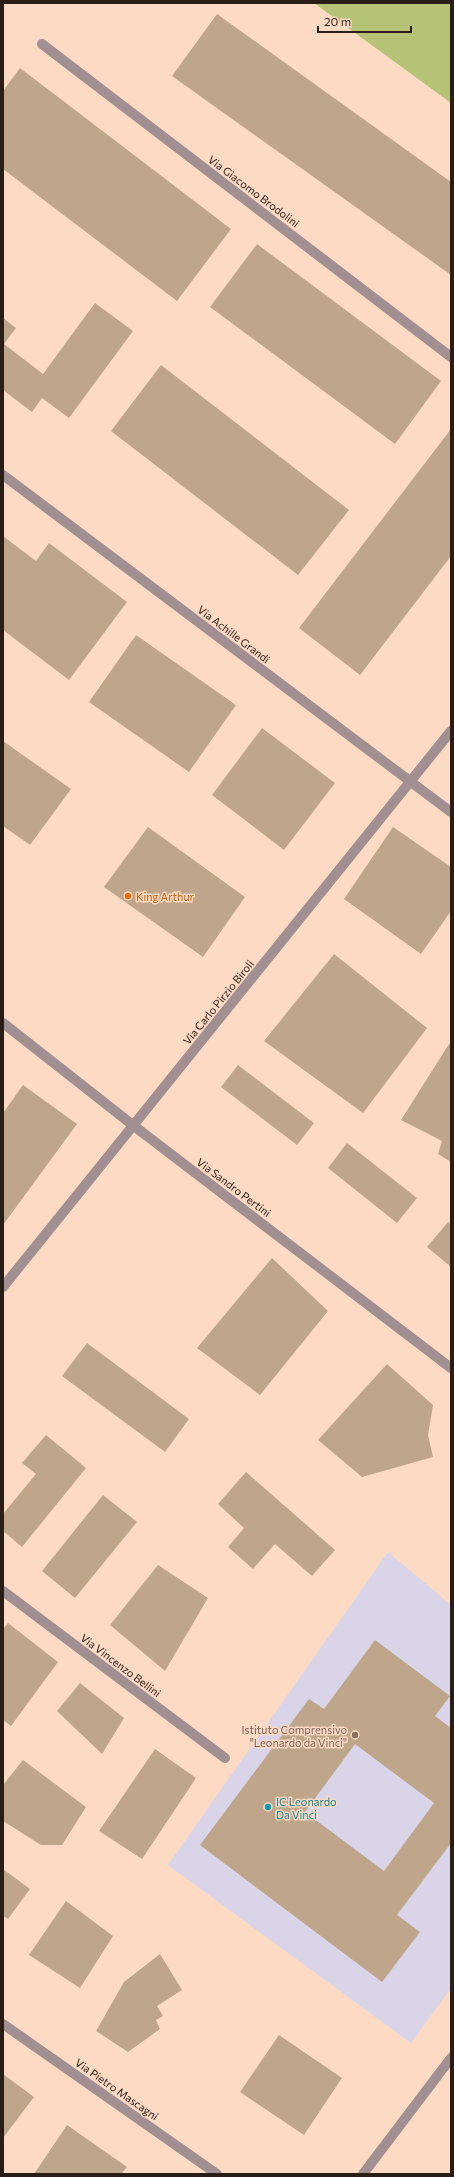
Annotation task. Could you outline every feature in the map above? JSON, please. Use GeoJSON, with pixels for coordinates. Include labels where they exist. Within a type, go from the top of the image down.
{"type":"FeatureCollection","features":[{"type":"Feature","properties":{"kind":"street","name":"Via Giacomo Brodolini"},"geometry":{"type":"LineString","coordinates":[[42,44],[451,357]]}},
{"type":"Feature","properties":{"kind":"street","name":"Via Achille Grandi"},"geometry":{"type":"LineString","coordinates":[[3,475],[451,812]]}},
{"type":"Feature","properties":{"kind":"street","name":"Via Carlo Pirzio Biroli"},"geometry":{"type":"LineString","coordinates":[[3,1287],[451,731]]}},
{"type":"Feature","properties":{"kind":"street","name":"Via Sandro Pertini"},"geometry":{"type":"LineString","coordinates":[[3,1023],[134,1126],[451,1368]]}},
{"type":"Feature","properties":{"kind":"street","name":"Via Vincenzo Bellini"},"geometry":{"type":"LineString","coordinates":[[3,1591],[225,1758]]}},
{"type":"Feature","properties":{"kind":"street","name":"Via Pietro Mascagni"},"geometry":{"type":"LineString","coordinates":[[3,2024],[217,2174]]}},
{"type":"Feature","properties":{"kind":"street"},"geometry":{"type":"LineString","coordinates":[[363,2174],[451,2058]]}},
{"type":"Feature","properties":{"kind":"shaded area","name":"Istituto Comprensivo \"Leonardo da Vinci\""},"geometry":{"type":"Polygon","coordinates":[[[388,1552],[451,1605],[451,1988],[411,2043],[168,1865],[388,1552]]]}},
{"type":"Feature","properties":{"kind":"green space"},"geometry":{"type":"Polygon","coordinates":[[[314,3],[451,3],[451,103],[314,3]]]}},
{"type":"Feature","properties":{"kind":"building"},"geometry":{"type":"Polygon","coordinates":[[[217,14],[451,182],[451,275],[172,76],[217,14]]]}},
{"type":"Feature","properties":{"kind":"building"},"geometry":{"type":"Polygon","coordinates":[[[20,68],[231,229],[177,301],[3,169],[3,91],[20,68]]]}},
{"type":"Feature","properties":{"kind":"building"},"geometry":{"type":"Polygon","coordinates":[[[257,244],[441,381],[395,444],[210,307],[257,244]]]}},
{"type":"Feature","properties":{"kind":"building"},"geometry":{"type":"Polygon","coordinates":[[[95,303],[133,331],[69,418],[42,398],[32,412],[3,390],[3,318],[16,328],[4,344],[43,374],[95,303]]]}},
{"type":"Feature","properties":{"kind":"building"},"geometry":{"type":"Polygon","coordinates":[[[161,365],[349,510],[298,575],[111,431],[161,365]]]}},
{"type":"Feature","properties":{"kind":"building"},"geometry":{"type":"Polygon","coordinates":[[[451,429],[451,556],[360,675],[299,628],[451,429]]]}},
{"type":"Feature","properties":{"kind":"building"},"geometry":{"type":"Polygon","coordinates":[[[3,536],[36,561],[49,543],[127,602],[69,680],[3,630],[3,536]]]}},
{"type":"Feature","properties":{"kind":"building"},"geometry":{"type":"Polygon","coordinates":[[[136,635],[236,705],[189,772],[89,702],[136,635]]]}},
{"type":"Feature","properties":{"kind":"building"},"geometry":{"type":"Polygon","coordinates":[[[262,728],[335,783],[284,850],[212,795],[262,728]]]}},
{"type":"Feature","properties":{"kind":"building"},"geometry":{"type":"Polygon","coordinates":[[[3,741],[71,789],[30,845],[3,826],[3,741]]]}},
{"type":"Feature","properties":{"kind":"building"},"geometry":{"type":"Polygon","coordinates":[[[148,827],[245,897],[203,957],[104,887],[148,827]]]}},
{"type":"Feature","properties":{"kind":"building"},"geometry":{"type":"Polygon","coordinates":[[[393,827],[451,867],[451,911],[421,954],[344,899],[393,827]]]}},
{"type":"Feature","properties":{"kind":"building"},"geometry":{"type":"Polygon","coordinates":[[[334,954],[427,1028],[363,1113],[264,1041],[334,954]]]}},
{"type":"Feature","properties":{"kind":"building"},"geometry":{"type":"Polygon","coordinates":[[[449,1044],[451,1045],[451,1162],[438,1154],[442,1141],[401,1120],[449,1044]]]}},
{"type":"Feature","properties":{"kind":"building"},"geometry":{"type":"Polygon","coordinates":[[[238,1065],[314,1123],[297,1145],[221,1087],[238,1065]]]}},
{"type":"Feature","properties":{"kind":"building"},"geometry":{"type":"Polygon","coordinates":[[[23,1085],[77,1124],[3,1225],[3,1113],[23,1085]]]}},
{"type":"Feature","properties":{"kind":"building"},"geometry":{"type":"Polygon","coordinates":[[[347,1143],[417,1198],[397,1223],[328,1168],[347,1143]]]}},
{"type":"Feature","properties":{"kind":"building"},"geometry":{"type":"Polygon","coordinates":[[[448,1222],[451,1224],[451,1267],[427,1247],[448,1222]]]}},
{"type":"Feature","properties":{"kind":"building"},"geometry":{"type":"Polygon","coordinates":[[[272,1258],[328,1311],[260,1395],[197,1348],[272,1258]]]}},
{"type":"Feature","properties":{"kind":"building"},"geometry":{"type":"Polygon","coordinates":[[[87,1343],[189,1419],[165,1452],[62,1376],[87,1343]]]}},
{"type":"Feature","properties":{"kind":"building"},"geometry":{"type":"Polygon","coordinates":[[[387,1364],[433,1405],[428,1435],[433,1457],[362,1477],[318,1440],[387,1364]]]}},
{"type":"Feature","properties":{"kind":"building"},"geometry":{"type":"Polygon","coordinates":[[[46,1435],[86,1468],[22,1547],[3,1531],[3,1514],[36,1474],[22,1463],[46,1435]]]}},
{"type":"Feature","properties":{"kind":"building"},"geometry":{"type":"Polygon","coordinates":[[[246,1472],[335,1550],[312,1576],[275,1544],[253,1569],[228,1547],[244,1528],[218,1504],[246,1472]]]}},
{"type":"Feature","properties":{"kind":"building"},"geometry":{"type":"Polygon","coordinates":[[[103,1495],[137,1522],[75,1598],[42,1571],[103,1495]]]}},
{"type":"Feature","properties":{"kind":"building"},"geometry":{"type":"Polygon","coordinates":[[[158,1565],[208,1598],[165,1671],[110,1625],[158,1565]]]}},
{"type":"Feature","properties":{"kind":"building"},"geometry":{"type":"Polygon","coordinates":[[[8,1623],[58,1662],[11,1726],[3,1720],[3,1629],[8,1623]]]}},
{"type":"Feature","properties":{"kind":"building","name":"IC Leonardo Da Vinci"},"geometry":{"type":"Polygon","coordinates":[[[375,1640],[450,1696],[435,1716],[451,1728],[451,1843],[397,1915],[420,1932],[382,1982],[200,1845],[309,1699],[324,1709],[375,1640]],[[355,1744],[305,1812],[384,1871],[434,1803],[355,1744]]]}},
{"type":"Feature","properties":{"kind":"building"},"geometry":{"type":"Polygon","coordinates":[[[80,1683],[124,1718],[102,1754],[57,1711],[80,1683]]]}},
{"type":"Feature","properties":{"kind":"building"},"geometry":{"type":"Polygon","coordinates":[[[155,1749],[196,1778],[142,1859],[99,1831],[155,1749]]]}},
{"type":"Feature","properties":{"kind":"building"},"geometry":{"type":"Polygon","coordinates":[[[23,1760],[86,1807],[62,1845],[41,1845],[3,1821],[3,1785],[23,1760]]]}},
{"type":"Feature","properties":{"kind":"building"},"geometry":{"type":"Polygon","coordinates":[[[3,1869],[30,1889],[8,1919],[3,1916],[3,1869]]]}},
{"type":"Feature","properties":{"kind":"building"},"geometry":{"type":"Polygon","coordinates":[[[66,1901],[113,1936],[80,1988],[29,1955],[66,1901]]]}},
{"type":"Feature","properties":{"kind":"building"},"geometry":{"type":"Polygon","coordinates":[[[160,1954],[182,1990],[157,2006],[163,2016],[156,2020],[160,2029],[128,2052],[96,2031],[124,1982],[160,1954]]]}},
{"type":"Feature","properties":{"kind":"building"},"geometry":{"type":"Polygon","coordinates":[[[279,2035],[342,2078],[304,2135],[240,2092],[279,2035]]]}},
{"type":"Feature","properties":{"kind":"building"},"geometry":{"type":"Polygon","coordinates":[[[3,2074],[34,2097],[3,2138],[3,2074]]]}},
{"type":"Feature","properties":{"kind":"building"},"geometry":{"type":"Polygon","coordinates":[[[67,2125],[127,2167],[121,2174],[34,2174],[67,2125]]]}},
{"type":"Feature","properties":{"kind":"place","name":"King Arthur"},"geometry":{"type":"Point","coordinates":[128,896]}},
{"type":"Feature","properties":{"kind":"place","name":"Istituto Comprensivo \"Leonardo da Vinci\""},"geometry":{"type":"Point","coordinates":[355,1735]}},
{"type":"Feature","properties":{"kind":"place","name":"IC Leonardo Da Vinci"},"geometry":{"type":"Point","coordinates":[268,1807]}}]}
